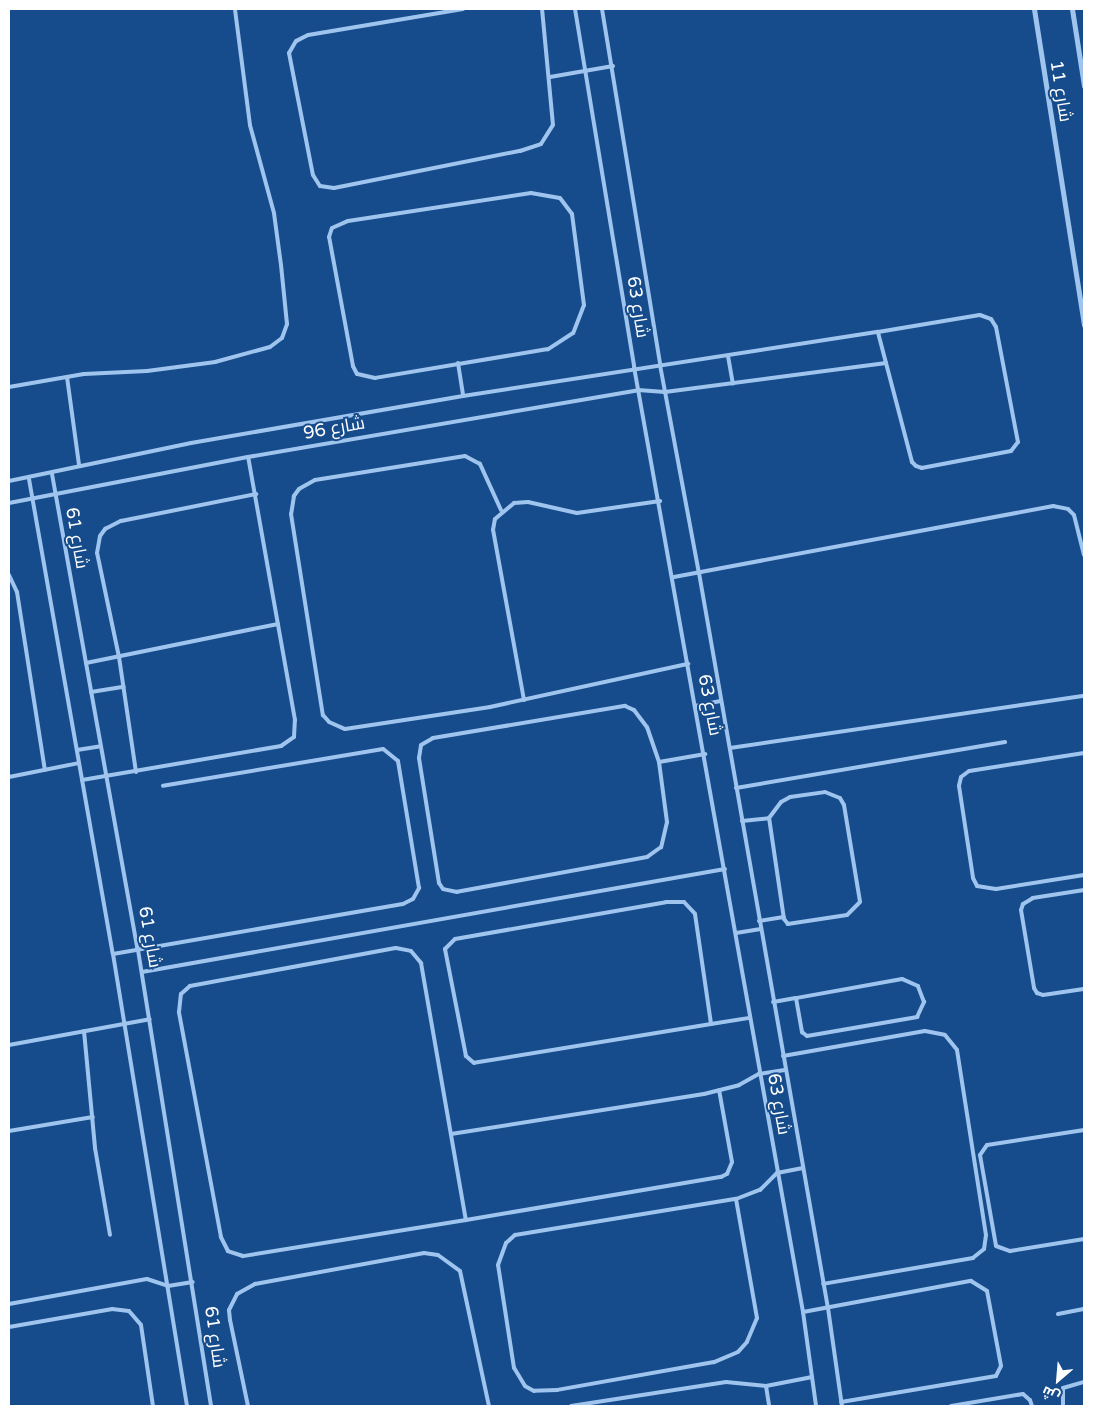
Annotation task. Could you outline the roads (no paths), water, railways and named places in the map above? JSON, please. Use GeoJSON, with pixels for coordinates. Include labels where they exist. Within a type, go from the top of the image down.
{"type":"FeatureCollection","features":[{"type":"Feature","properties":{"kind":"street","name":"شارع 11"},"geometry":{"type":"LineString","coordinates":[[1034,9],[1084,326]]}},
{"type":"Feature","properties":{"kind":"street","name":"شارع 11"},"geometry":{"type":"LineString","coordinates":[[1072,9],[1084,86]]}},
{"type":"Feature","properties":{"kind":"lane"},"geometry":{"type":"LineString","coordinates":[[9,387],[67,377],[215,362],[270,347],[286,332],[274,214],[250,125],[235,9]]}},
{"type":"Feature","properties":{"kind":"lane"},"geometry":{"type":"LineString","coordinates":[[463,9],[308,35],[296,41],[289,53],[313,175],[320,186],[334,188],[520,152],[541,144],[553,125],[550,77],[542,9]]}},
{"type":"Feature","properties":{"kind":"lane","name":"شارع 63"},"geometry":{"type":"LineString","coordinates":[[575,9],[634,368],[674,577],[759,1074],[803,1312],[816,1406]]}},
{"type":"Feature","properties":{"kind":"lane","name":"شارع 63"},"geometry":{"type":"LineString","coordinates":[[602,9],[613,66],[660,365],[700,573],[773,1002],[828,1308],[842,1404]]}},
{"type":"Feature","properties":{"kind":"lane"},"geometry":{"type":"LineString","coordinates":[[550,77],[613,66]]}},
{"type":"Feature","properties":{"kind":"lane"},"geometry":{"type":"LineString","coordinates":[[531,193],[552,194],[560,198],[572,214],[584,305],[579,325],[566,340],[548,349],[458,363],[375,378],[357,374],[352,366],[329,237],[332,228],[348,221],[531,193]]}},
{"type":"Feature","properties":{"kind":"lane","name":"شارع 96"},"geometry":{"type":"LineString","coordinates":[[9,480],[29,479],[79,466],[463,396],[634,368],[728,356],[980,315],[992,319],[1019,438],[1017,446],[1011,451],[922,468],[916,466],[912,462],[886,363],[665,392],[638,390],[248,456],[9,503]]}},
{"type":"Feature","properties":{"kind":"lane"},"geometry":{"type":"LineString","coordinates":[[878,332],[886,363]]}},
{"type":"Feature","properties":{"kind":"lane"},"geometry":{"type":"LineString","coordinates":[[728,356],[733,384]]}},
{"type":"Feature","properties":{"kind":"lane"},"geometry":{"type":"LineString","coordinates":[[458,363],[463,396]]}},
{"type":"Feature","properties":{"kind":"lane"},"geometry":{"type":"LineString","coordinates":[[67,377],[79,466]]}},
{"type":"Feature","properties":{"kind":"lane"},"geometry":{"type":"LineString","coordinates":[[501,510],[480,464],[465,456],[457,455],[315,480],[299,489],[291,505],[322,706],[329,722],[345,728],[524,700],[688,664]]}},
{"type":"Feature","properties":{"kind":"lane"},"geometry":{"type":"LineString","coordinates":[[82,780],[281,746],[291,741],[296,726],[248,456]]}},
{"type":"Feature","properties":{"kind":"lane","name":"شارع 61"},"geometry":{"type":"LineString","coordinates":[[52,474],[142,972],[193,1282],[211,1406]]}},
{"type":"Feature","properties":{"kind":"lane"},"geometry":{"type":"LineString","coordinates":[[29,479],[113,954],[187,1406]]}},
{"type":"Feature","properties":{"kind":"lane"},"geometry":{"type":"LineString","coordinates":[[136,772],[119,657],[97,553],[97,545],[104,529],[121,521],[256,494]]}},
{"type":"Feature","properties":{"kind":"lane"},"geometry":{"type":"LineString","coordinates":[[524,700],[493,530],[495,519],[501,510],[514,503],[528,502],[577,513],[660,500]]}},
{"type":"Feature","properties":{"kind":"lane"},"geometry":{"type":"LineString","coordinates":[[674,577],[1053,506],[1068,510],[1074,515],[1084,555]]}},
{"type":"Feature","properties":{"kind":"lane"},"geometry":{"type":"LineString","coordinates":[[9,575],[17,592],[44,770]]}},
{"type":"Feature","properties":{"kind":"lane"},"geometry":{"type":"LineString","coordinates":[[86,663],[278,624]]}},
{"type":"Feature","properties":{"kind":"lane"},"geometry":{"type":"LineString","coordinates":[[91,692],[124,687]]}},
{"type":"Feature","properties":{"kind":"lane"},"geometry":{"type":"LineString","coordinates":[[730,748],[1084,696]]}},
{"type":"Feature","properties":{"kind":"lane"},"geometry":{"type":"LineString","coordinates":[[695,706],[721,701]]}},
{"type":"Feature","properties":{"kind":"lane"},"geometry":{"type":"LineString","coordinates":[[625,706],[634,710],[647,727],[659,762],[667,830],[654,853],[646,857],[457,892],[443,889],[438,883],[419,758],[421,745],[427,740],[625,706]]}},
{"type":"Feature","properties":{"kind":"lane"},"geometry":{"type":"LineString","coordinates":[[736,788],[1005,742]]}},
{"type":"Feature","properties":{"kind":"lane"},"geometry":{"type":"LineString","coordinates":[[77,750],[101,746]]}},
{"type":"Feature","properties":{"kind":"lane"},"geometry":{"type":"LineString","coordinates":[[113,954],[403,904],[413,899],[419,888],[398,761],[383,749],[163,786]]}},
{"type":"Feature","properties":{"kind":"lane"},"geometry":{"type":"LineString","coordinates":[[1084,753],[969,771],[961,776],[959,786],[973,878],[977,886],[996,889],[1084,874]]}},
{"type":"Feature","properties":{"kind":"lane"},"geometry":{"type":"LineString","coordinates":[[659,762],[705,754]]}},
{"type":"Feature","properties":{"kind":"lane"},"geometry":{"type":"LineString","coordinates":[[9,777],[79,763]]}},
{"type":"Feature","properties":{"kind":"lane"},"geometry":{"type":"LineString","coordinates":[[825,792],[840,798],[844,805],[861,896],[857,908],[847,915],[792,924],[786,922],[769,818],[781,802],[790,798],[825,792]]}},
{"type":"Feature","properties":{"kind":"lane"},"geometry":{"type":"LineString","coordinates":[[742,821],[769,818]]}},
{"type":"Feature","properties":{"kind":"lane"},"geometry":{"type":"LineString","coordinates":[[142,972],[725,869]]}},
{"type":"Feature","properties":{"kind":"lane"},"geometry":{"type":"LineString","coordinates":[[1084,890],[1033,898],[1023,904],[1022,910],[1034,988],[1037,993],[1043,996],[1084,989]]}},
{"type":"Feature","properties":{"kind":"lane"},"geometry":{"type":"LineString","coordinates":[[711,1024],[695,914],[684,902],[666,902],[454,939],[446,949],[466,1056],[474,1063],[750,1018]]}},
{"type":"Feature","properties":{"kind":"lane"},"geometry":{"type":"LineString","coordinates":[[759,921],[784,917]]}},
{"type":"Feature","properties":{"kind":"lane"},"geometry":{"type":"LineString","coordinates":[[736,933],[761,929]]}},
{"type":"Feature","properties":{"kind":"lane"},"geometry":{"type":"LineString","coordinates":[[466,1220],[421,963],[411,951],[396,948],[190,986],[180,994],[179,1012],[221,1237],[228,1251],[243,1256],[466,1220],[721,1178],[727,1174],[732,1162],[719,1090]]}},
{"type":"Feature","properties":{"kind":"lane"},"geometry":{"type":"LineString","coordinates":[[773,1002],[902,979],[918,986],[924,1002],[917,1017],[807,1036],[802,1032],[796,998]]}},
{"type":"Feature","properties":{"kind":"lane"},"geometry":{"type":"LineString","coordinates":[[9,1045],[150,1019]]}},
{"type":"Feature","properties":{"kind":"lane"},"geometry":{"type":"LineString","coordinates":[[84,1031],[93,1117],[110,1235]]}},
{"type":"Feature","properties":{"kind":"lane"},"geometry":{"type":"LineString","coordinates":[[783,1056],[925,1031],[945,1034],[957,1050],[986,1235],[984,1249],[973,1258],[823,1284]]}},
{"type":"Feature","properties":{"kind":"lane"},"geometry":{"type":"LineString","coordinates":[[451,1134],[719,1090],[739,1085],[759,1074],[785,1070]]}},
{"type":"Feature","properties":{"kind":"lane"},"geometry":{"type":"LineString","coordinates":[[9,1131],[93,1117]]}},
{"type":"Feature","properties":{"kind":"lane"},"geometry":{"type":"LineString","coordinates":[[1084,1130],[987,1145],[980,1155],[996,1246],[1010,1251],[1084,1239]]}},
{"type":"Feature","properties":{"kind":"lane"},"geometry":{"type":"LineString","coordinates":[[736,1199],[757,1318],[747,1342],[738,1352],[714,1362],[557,1390],[534,1391],[525,1386],[514,1368],[498,1265],[506,1243],[515,1235],[736,1199],[760,1190],[777,1173],[802,1168]]}},
{"type":"Feature","properties":{"kind":"lane"},"geometry":{"type":"LineString","coordinates":[[248,1406],[230,1320],[230,1310],[237,1294],[255,1284],[424,1253],[450,1262],[460,1271],[489,1406]]}},
{"type":"Feature","properties":{"kind":"lane"},"geometry":{"type":"LineString","coordinates":[[9,1304],[147,1279],[168,1286],[193,1282]]}},
{"type":"Feature","properties":{"kind":"lane"},"geometry":{"type":"LineString","coordinates":[[803,1312],[977,1282],[987,1291],[1001,1366],[999,1374],[989,1378],[842,1404]]}},
{"type":"Feature","properties":{"kind":"lane"},"geometry":{"type":"LineString","coordinates":[[9,1327],[112,1309],[129,1311],[141,1325],[153,1406]]}},
{"type":"Feature","properties":{"kind":"lane"},"geometry":{"type":"LineString","coordinates":[[1058,1314],[1084,1310]]}},
{"type":"Feature","properties":{"kind":"lane"},"geometry":{"type":"LineString","coordinates":[[571,1406],[712,1383],[766,1386],[812,1377]]}},
{"type":"Feature","properties":{"kind":"lane"},"geometry":{"type":"LineString","coordinates":[[1064,1406],[1063,1388],[1084,1382]]}},
{"type":"Feature","properties":{"kind":"lane"},"geometry":{"type":"LineString","coordinates":[[766,1386],[769,1406]]}},
{"type":"Feature","properties":{"kind":"lane"},"geometry":{"type":"LineString","coordinates":[[950,1406],[1023,1394],[1030,1400],[1032,1406]]}}]}
